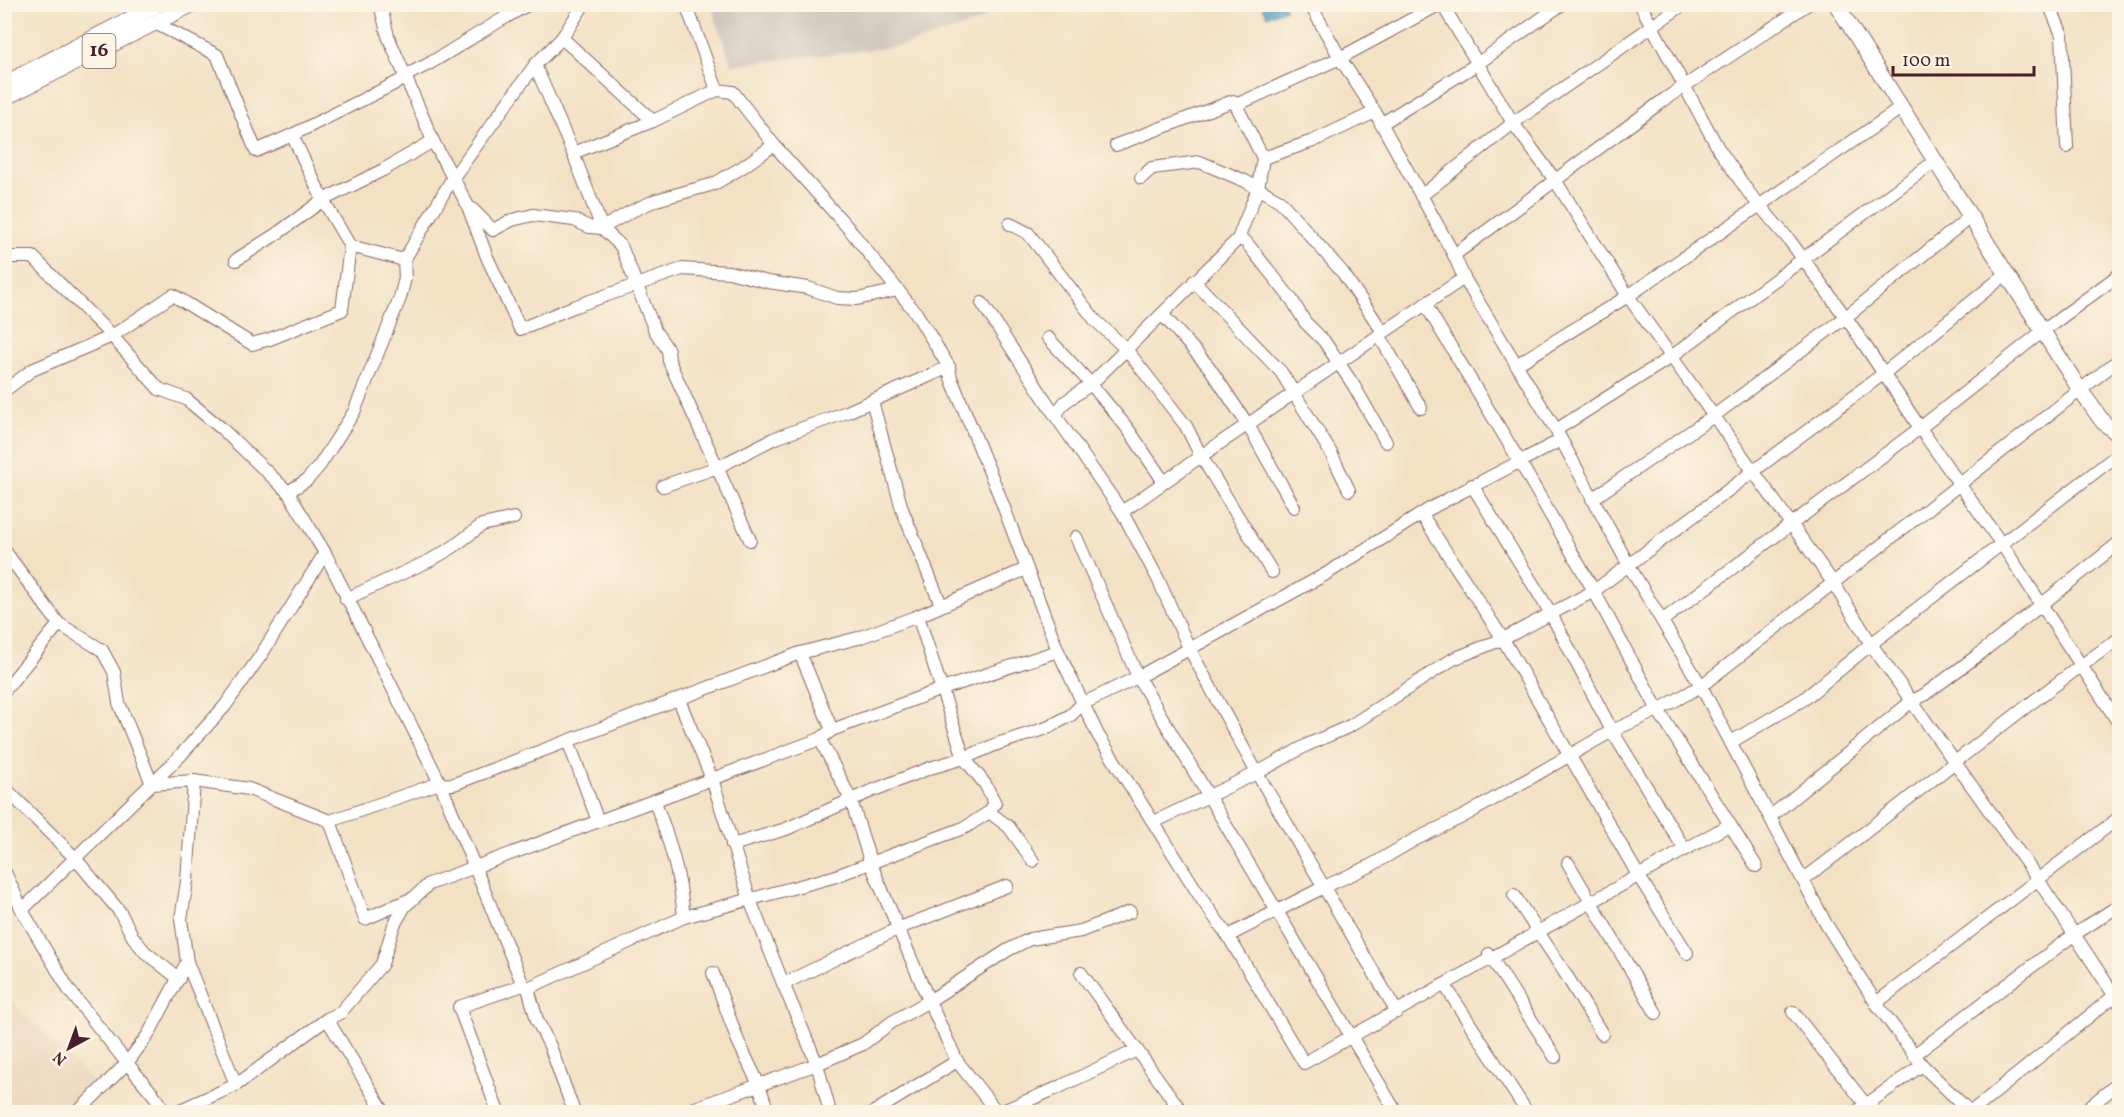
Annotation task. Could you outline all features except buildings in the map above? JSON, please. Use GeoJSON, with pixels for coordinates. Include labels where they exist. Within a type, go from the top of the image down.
{"type":"FeatureCollection","features":[{"type":"Feature","properties":{"kind":"main road","name":"16"},"geometry":{"type":"LineString","coordinates":[[4,84],[159,4]]}},
{"type":"Feature","properties":{"kind":"main road","name":"16"},"geometry":{"type":"LineString","coordinates":[[4,98],[193,4]]}},
{"type":"Feature","properties":{"kind":"main road"},"geometry":{"type":"LineString","coordinates":[[1836,4],[2080,390],[2103,422],[2120,436]]}},
{"type":"Feature","properties":{"kind":"street"},"geometry":{"type":"LineString","coordinates":[[380,4],[388,36],[405,76],[433,141],[467,204],[520,329],[573,306],[682,269],[729,272],[768,282],[808,288],[837,298],[857,299],[898,290]]}},
{"type":"Feature","properties":{"kind":"street"},"geometry":{"type":"LineString","coordinates":[[155,23],[217,55],[256,151],[400,81],[529,4]]}},
{"type":"Feature","properties":{"kind":"street"},"geometry":{"type":"LineString","coordinates":[[288,492],[307,480],[320,465],[354,412],[400,298],[405,278],[404,260],[452,179],[535,65],[562,38],[584,4]]}},
{"type":"Feature","properties":{"kind":"street"},"geometry":{"type":"LineString","coordinates":[[686,4],[717,90]]}},
{"type":"Feature","properties":{"kind":"street"},"geometry":{"type":"LineString","coordinates":[[1236,105],[1340,58],[1441,4],[1513,123],[1555,180],[1628,296],[1834,584],[1871,644],[2037,878],[2118,997],[1971,1113],[1918,1060],[1876,1003],[1826,924],[1772,816],[1701,686],[1629,566],[1559,435],[1464,278],[1454,255],[1421,196],[1377,118],[1310,4]]}},
{"type":"Feature","properties":{"kind":"street"},"geometry":{"type":"LineString","coordinates":[[1263,158],[1377,118],[1477,64],[1562,4]]}},
{"type":"Feature","properties":{"kind":"street"},"geometry":{"type":"LineString","coordinates":[[1640,4],[1719,148],[1749,193],[1804,260],[1846,317],[1959,486],[2002,544],[2120,725]]}},
{"type":"Feature","properties":{"kind":"street"},"geometry":{"type":"LineString","coordinates":[[1421,196],[1513,123],[1684,4]]}},
{"type":"Feature","properties":{"kind":"street"},"geometry":{"type":"LineString","coordinates":[[1454,255],[1665,99],[1808,4]]}},
{"type":"Feature","properties":{"kind":"street"},"geometry":{"type":"LineString","coordinates":[[2049,4],[2062,35],[2067,147]]}},
{"type":"Feature","properties":{"kind":"street"},"geometry":{"type":"LineString","coordinates":[[562,38],[653,121]]}},
{"type":"Feature","properties":{"kind":"street"},"geometry":{"type":"LineString","coordinates":[[1340,58],[1377,118]]}},
{"type":"Feature","properties":{"kind":"street"},"geometry":{"type":"LineString","coordinates":[[535,65],[602,228],[621,246],[655,331],[668,350],[669,361],[750,540]]}},
{"type":"Feature","properties":{"kind":"street"},"geometry":{"type":"LineString","coordinates":[[573,153],[653,121],[717,90],[733,92],[774,145],[850,230],[916,313],[949,367],[951,378],[998,492],[1058,651],[1098,735],[1203,901],[1228,936],[1304,1063],[1729,825]]}},
{"type":"Feature","properties":{"kind":"street"},"geometry":{"type":"LineString","coordinates":[[1055,416],[1065,402],[1091,384],[1238,239],[1258,188],[1263,158],[1233,101],[1116,145]]}},
{"type":"Feature","properties":{"kind":"street"},"geometry":{"type":"LineString","coordinates":[[1516,365],[1628,296],[1901,108]]}},
{"type":"Feature","properties":{"kind":"street"},"geometry":{"type":"LineString","coordinates":[[4,391],[32,370],[112,336],[173,295],[252,344],[342,310],[350,246],[323,200],[292,135]]}},
{"type":"Feature","properties":{"kind":"street"},"geometry":{"type":"LineString","coordinates":[[236,260],[323,200],[383,170],[433,141]]}},
{"type":"Feature","properties":{"kind":"street"},"geometry":{"type":"LineString","coordinates":[[467,204],[493,230],[512,220],[533,215],[574,220],[589,227],[602,228],[656,200],[714,184],[774,145]]}},
{"type":"Feature","properties":{"kind":"street"},"geometry":{"type":"LineString","coordinates":[[732,845],[786,829],[930,768],[1047,728],[1071,715],[1082,704],[1138,677],[1326,573],[1472,486],[1520,462],[1671,357],[1935,161]]}},
{"type":"Feature","properties":{"kind":"street"},"geometry":{"type":"LineString","coordinates":[[1141,178],[1152,168],[1200,162],[1258,188],[1280,201],[1342,273],[1381,333],[1421,408]]}},
{"type":"Feature","properties":{"kind":"street"},"geometry":{"type":"LineString","coordinates":[[1592,499],[1714,415],[1846,317],[1970,217]]}},
{"type":"Feature","properties":{"kind":"street"},"geometry":{"type":"LineString","coordinates":[[1010,224],[1028,232],[1095,320],[1126,349],[1186,426],[1201,456],[1272,572]]}},
{"type":"Feature","properties":{"kind":"street"},"geometry":{"type":"LineString","coordinates":[[1238,239],[1246,242],[1292,300],[1305,322],[1324,341],[1386,442]]}},
{"type":"Feature","properties":{"kind":"street"},"geometry":{"type":"LineString","coordinates":[[350,246],[404,260]]}},
{"type":"Feature","properties":{"kind":"street"},"geometry":{"type":"LineString","coordinates":[[4,257],[33,257],[112,336],[159,388],[186,399],[195,406],[288,492],[325,553],[441,785],[537,1020],[550,1046],[574,1113]]}},
{"type":"Feature","properties":{"kind":"street"},"geometry":{"type":"LineString","coordinates":[[1154,822],[1208,798],[1307,745],[1350,726],[1453,659],[1503,639],[1550,612],[1594,591],[1883,374],[2006,274]]}},
{"type":"Feature","properties":{"kind":"street"},"geometry":{"type":"LineString","coordinates":[[1663,620],[1791,526],[2120,274]]}},
{"type":"Feature","properties":{"kind":"street"},"geometry":{"type":"LineString","coordinates":[[1122,512],[1464,278]]}},
{"type":"Feature","properties":{"kind":"street"},"geometry":{"type":"LineString","coordinates":[[1194,281],[1281,372],[1332,453],[1349,490]]}},
{"type":"Feature","properties":{"kind":"street"},"geometry":{"type":"LineString","coordinates":[[982,303],[1055,416],[1122,512],[1158,579],[1189,648],[1257,773],[1397,1012]]}},
{"type":"Feature","properties":{"kind":"street"},"geometry":{"type":"LineString","coordinates":[[1425,304],[1520,462],[1594,591],[1658,710],[1756,866]]}},
{"type":"Feature","properties":{"kind":"street"},"geometry":{"type":"LineString","coordinates":[[1162,314],[1209,367],[1248,425],[1294,507]]}},
{"type":"Feature","properties":{"kind":"street"},"geometry":{"type":"LineString","coordinates":[[1048,338],[1091,384],[1128,429],[1164,482]]}},
{"type":"Feature","properties":{"kind":"street"},"geometry":{"type":"LineString","coordinates":[[1228,936],[1324,887],[1370,867],[1414,840],[1464,816],[1568,755],[1701,686],[2120,360]]}},
{"type":"Feature","properties":{"kind":"street"},"geometry":{"type":"LineString","coordinates":[[663,486],[718,467],[772,439],[872,401],[949,367]]}},
{"type":"Feature","properties":{"kind":"street"},"geometry":{"type":"LineString","coordinates":[[872,401],[902,509],[941,605]]}},
{"type":"Feature","properties":{"kind":"street"},"geometry":{"type":"LineString","coordinates":[[1731,742],[1804,699],[1871,644],[2120,453]]}},
{"type":"Feature","properties":{"kind":"street"},"geometry":{"type":"LineString","coordinates":[[1472,486],[1550,612],[1612,731],[1685,850]]}},
{"type":"Feature","properties":{"kind":"street"},"geometry":{"type":"LineString","coordinates":[[1422,515],[1503,639],[1638,875],[1687,953]]}},
{"type":"Feature","properties":{"kind":"street"},"geometry":{"type":"LineString","coordinates":[[346,599],[431,560],[482,525],[514,518]]}},
{"type":"Feature","properties":{"kind":"street"},"geometry":{"type":"LineString","coordinates":[[1076,537],[1138,677],[1396,1113]]}},
{"type":"Feature","properties":{"kind":"street"},"geometry":{"type":"LineString","coordinates":[[1772,816],[1912,701],[1924,695],[1977,656],[2120,542]]}},
{"type":"Feature","properties":{"kind":"street"},"geometry":{"type":"LineString","coordinates":[[4,550],[59,624],[102,650],[114,672],[119,704],[152,783]]}},
{"type":"Feature","properties":{"kind":"street"},"geometry":{"type":"LineString","coordinates":[[22,910],[179,757],[225,706],[261,655],[325,553]]}},
{"type":"Feature","properties":{"kind":"street"},"geometry":{"type":"LineString","coordinates":[[152,783],[194,781],[249,789],[330,821],[434,785],[454,784],[800,653],[858,638],[918,616],[1026,569]]}},
{"type":"Feature","properties":{"kind":"street"},"geometry":{"type":"LineString","coordinates":[[498,1113],[459,1007],[525,987],[684,917],[871,864],[966,827],[989,812],[995,802],[985,784],[964,758],[918,616]]}},
{"type":"Feature","properties":{"kind":"street"},"geometry":{"type":"LineString","coordinates":[[4,691],[59,624]]}},
{"type":"Feature","properties":{"kind":"street"},"geometry":{"type":"LineString","coordinates":[[1804,879],[2120,638]]}},
{"type":"Feature","properties":{"kind":"street"},"geometry":{"type":"LineString","coordinates":[[176,1113],[236,1085],[327,1019],[340,1013],[382,964],[394,925],[405,906],[429,884],[820,739],[832,730],[942,688],[1058,651]]}},
{"type":"Feature","properties":{"kind":"street"},"geometry":{"type":"LineString","coordinates":[[800,653],[832,730]]}},
{"type":"Feature","properties":{"kind":"street"},"geometry":{"type":"LineString","coordinates":[[680,700],[712,779],[750,900],[817,1064],[830,1113]]}},
{"type":"Feature","properties":{"kind":"street"},"geometry":{"type":"LineString","coordinates":[[820,739],[851,800],[871,864],[897,928],[957,1060],[998,1113],[1137,1050]]}},
{"type":"Feature","properties":{"kind":"street"},"geometry":{"type":"LineString","coordinates":[[568,741],[597,821]]}},
{"type":"Feature","properties":{"kind":"street"},"geometry":{"type":"LineString","coordinates":[[194,781],[187,881],[181,919],[187,962],[236,1085]]}},
{"type":"Feature","properties":{"kind":"street"},"geometry":{"type":"LineString","coordinates":[[4,787],[75,858],[120,912],[133,937],[145,951],[179,979]]}},
{"type":"Feature","properties":{"kind":"street"},"geometry":{"type":"LineString","coordinates":[[655,802],[667,832],[681,884],[684,917]]}},
{"type":"Feature","properties":{"kind":"street"},"geometry":{"type":"LineString","coordinates":[[989,812],[1009,826],[1033,861]]}},
{"type":"Feature","properties":{"kind":"street"},"geometry":{"type":"LineString","coordinates":[[1876,1003],[2037,878],[2120,817]]}},
{"type":"Feature","properties":{"kind":"street"},"geometry":{"type":"LineString","coordinates":[[330,821],[365,919],[417,897]]}},
{"type":"Feature","properties":{"kind":"street"},"geometry":{"type":"LineString","coordinates":[[1568,863],[1656,1013]]}},
{"type":"Feature","properties":{"kind":"street"},"geometry":{"type":"LineString","coordinates":[[4,870],[22,910],[69,990],[158,1099],[165,1113]]}},
{"type":"Feature","properties":{"kind":"street"},"geometry":{"type":"LineString","coordinates":[[783,984],[897,928],[1007,886]]}},
{"type":"Feature","properties":{"kind":"street"},"geometry":{"type":"LineString","coordinates":[[1514,895],[1602,1034]]}},
{"type":"Feature","properties":{"kind":"street"},"geometry":{"type":"LineString","coordinates":[[1793,1012],[1865,1110],[1918,1060],[2075,934],[2120,904]]}},
{"type":"Feature","properties":{"kind":"street"},"geometry":{"type":"LineString","coordinates":[[684,1113],[817,1064],[863,1044],[892,1022],[1008,950],[1030,939],[1081,931],[1130,912]]}},
{"type":"Feature","properties":{"kind":"street"},"geometry":{"type":"LineString","coordinates":[[1489,954],[1555,1057]]}},
{"type":"Feature","properties":{"kind":"street"},"geometry":{"type":"LineString","coordinates":[[78,1113],[127,1063],[148,1035],[187,962]]}},
{"type":"Feature","properties":{"kind":"street"},"geometry":{"type":"LineString","coordinates":[[713,973],[738,1041],[759,1085],[768,1113]]}},
{"type":"Feature","properties":{"kind":"street"},"geometry":{"type":"LineString","coordinates":[[1081,973],[1179,1109],[1163,1113]]}},
{"type":"Feature","properties":{"kind":"street"},"geometry":{"type":"LineString","coordinates":[[1446,987],[1527,1113]]}},
{"type":"Feature","properties":{"kind":"street"},"geometry":{"type":"LineString","coordinates":[[327,1019],[384,1113]]}},
{"type":"Feature","properties":{"kind":"street"},"geometry":{"type":"LineString","coordinates":[[874,1113],[957,1060]]}},
{"type":"Feature","properties":{"kind":"street"},"geometry":{"type":"LineString","coordinates":[[684,1113],[701,1110],[759,1085],[817,1064]]}},
{"type":"Feature","properties":{"kind":"street"},"geometry":{"type":"LineString","coordinates":[[2083,1113],[2120,1082]]}},
{"type":"Feature","properties":{"kind":"shaded area"},"geometry":{"type":"Polygon","coordinates":[[[711,4],[1000,5],[976,23],[903,46],[732,65],[711,4]]]}},
{"type":"Feature","properties":{"kind":"shaded area"},"geometry":{"type":"Polygon","coordinates":[[[4,994],[99,1088],[73,1112],[5,1112],[4,994]]]}},
{"type":"Feature","properties":{"kind":"water"},"geometry":{"type":"Polygon","coordinates":[[[1262,5],[1284,5],[1285,9],[1267,16],[1262,5]]]}}]}
